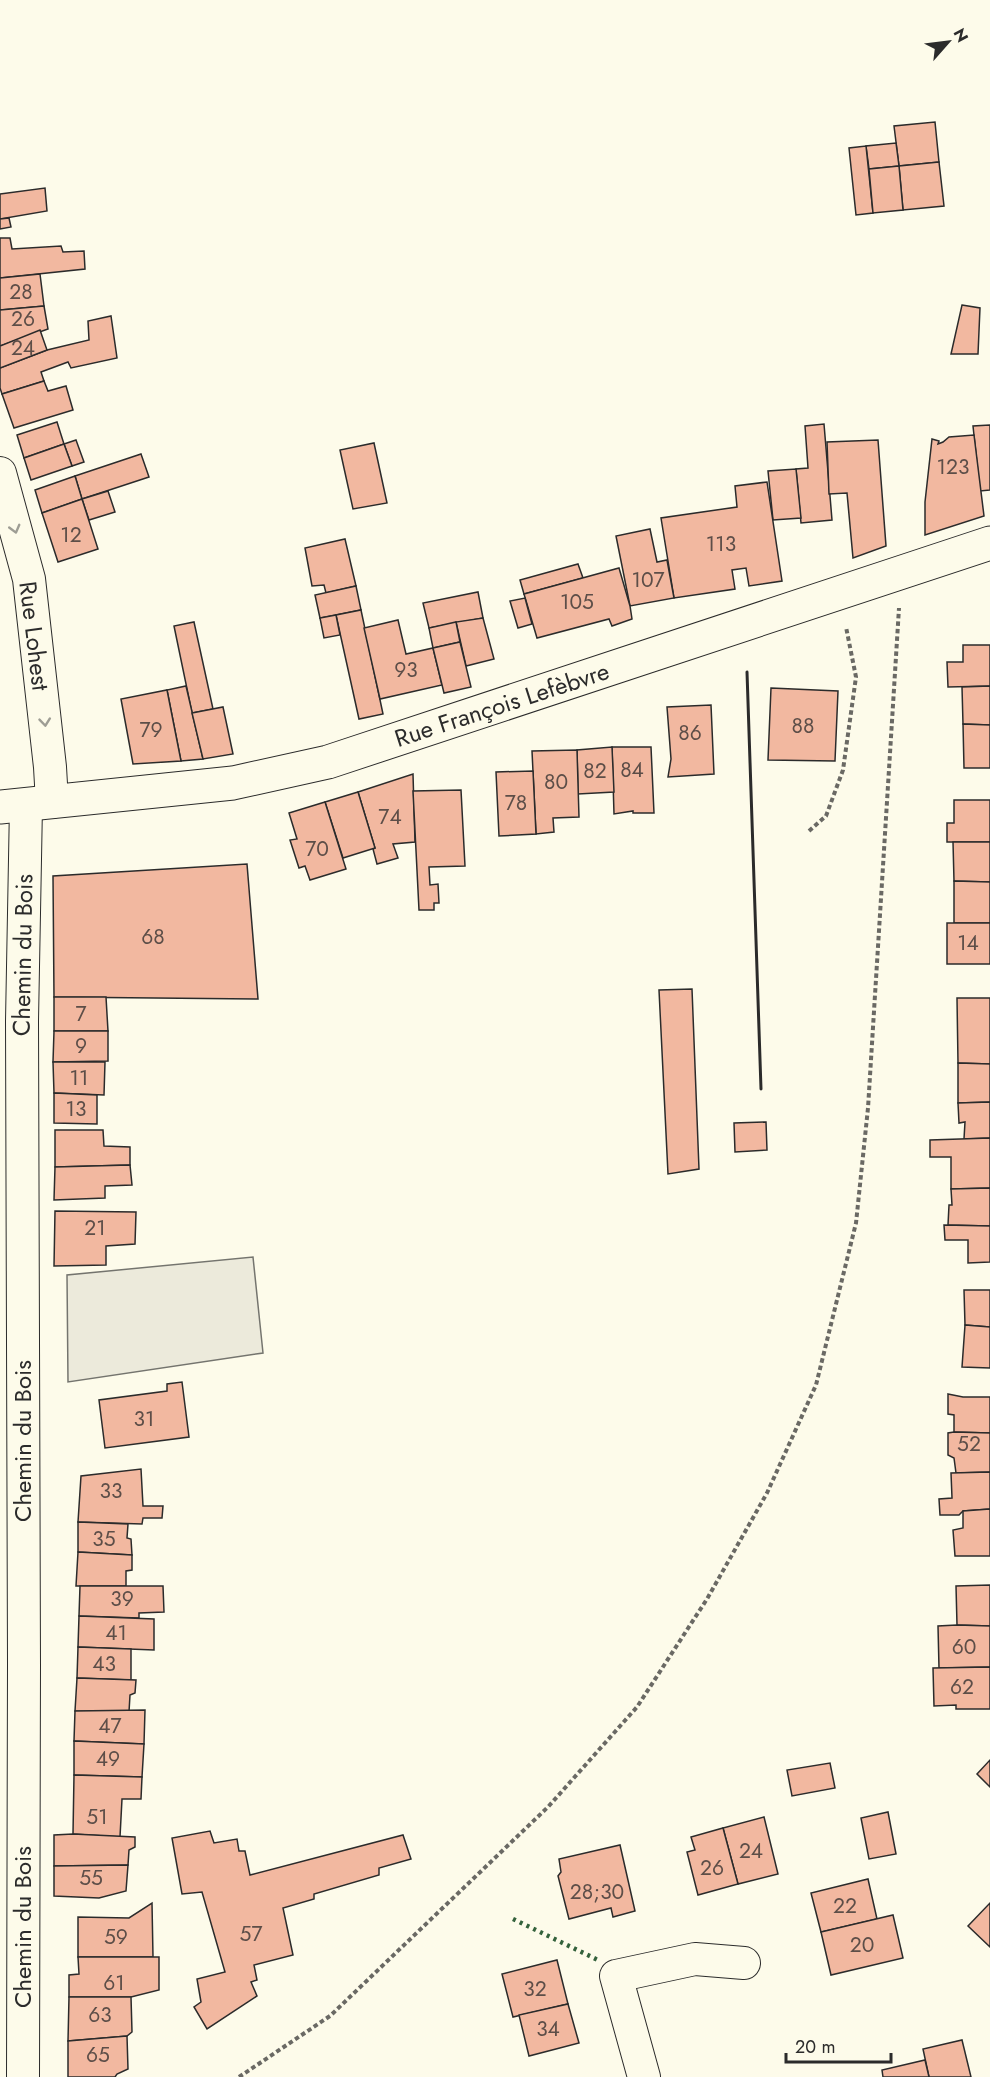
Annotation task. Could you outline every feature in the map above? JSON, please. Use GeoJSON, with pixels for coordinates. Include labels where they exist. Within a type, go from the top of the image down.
{"type":"FeatureCollection","features":[{"type":"Feature","properties":{"kind":"main road","name":"Rue François Lefèbvre"},"geometry":{"type":"LineString","coordinates":[[26,805],[233,783],[328,762],[990,543]]}},
{"type":"Feature","properties":{"kind":"street","name":"Rue Lohest"},"geometry":{"type":"LineString","coordinates":[[0,473],[28,579],[50,767],[26,805]]}},
{"type":"Feature","properties":{"kind":"street","name":"Chemin du Bois"},"geometry":{"type":"LineString","coordinates":[[23,2077],[22,1021],[26,805]]}},
{"type":"Feature","properties":{"kind":"street"},"geometry":{"type":"LineString","coordinates":[[644,2077],[616,1976],[695,1959],[744,1963]]}},
{"type":"Feature","properties":{"kind":"path"},"geometry":{"type":"LineString","coordinates":[[239,2077],[330,2016],[548,1807],[637,1707],[707,1599],[762,1503],[816,1385],[857,1212],[868,1108],[901,574]]}},
{"type":"Feature","properties":{"kind":"path"},"geometry":{"type":"LineString","coordinates":[[809,831],[826,816],[843,770],[856,677],[839,594]]}},
{"type":"Feature","properties":{"kind":"shaded area"},"geometry":{"type":"Polygon","coordinates":[[[253,1257],[263,1353],[68,1382],[67,1275],[253,1257]]]}},
{"type":"Feature","properties":{"kind":"building"},"geometry":{"type":"Polygon","coordinates":[[[935,122],[939,162],[899,166],[894,126],[935,122]]]}},
{"type":"Feature","properties":{"kind":"building"},"geometry":{"type":"Polygon","coordinates":[[[896,143],[899,166],[869,169],[866,146],[896,143]]]}},
{"type":"Feature","properties":{"kind":"building"},"geometry":{"type":"Polygon","coordinates":[[[866,146],[873,213],[856,215],[849,148],[866,146]]]}},
{"type":"Feature","properties":{"kind":"building"},"geometry":{"type":"Polygon","coordinates":[[[939,162],[944,206],[903,210],[899,166],[939,162]]]}},
{"type":"Feature","properties":{"kind":"building"},"geometry":{"type":"Polygon","coordinates":[[[899,166],[903,210],[873,213],[869,169],[899,166]]]}},
{"type":"Feature","properties":{"kind":"building"},"geometry":{"type":"Polygon","coordinates":[[[45,188],[47,211],[0,219],[0,194],[45,188]]]}},
{"type":"Feature","properties":{"kind":"building"},"geometry":{"type":"Polygon","coordinates":[[[9,218],[11,227],[0,229],[0,219],[9,218]]]}},
{"type":"Feature","properties":{"kind":"building"},"geometry":{"type":"Polygon","coordinates":[[[0,238],[10,238],[12,249],[61,246],[63,252],[84,251],[85,269],[0,278],[0,238]]]}},
{"type":"Feature","properties":{"kind":"building"},"geometry":{"type":"Polygon","coordinates":[[[40,274],[44,306],[0,310],[0,278],[40,274]]]}},
{"type":"Feature","properties":{"kind":"building"},"geometry":{"type":"Polygon","coordinates":[[[962,305],[980,308],[978,354],[951,354],[962,305]]]}},
{"type":"Feature","properties":{"kind":"building"},"geometry":{"type":"Polygon","coordinates":[[[44,306],[48,329],[0,346],[0,310],[44,306]]]}},
{"type":"Feature","properties":{"kind":"building"},"geometry":{"type":"Polygon","coordinates":[[[111,316],[117,358],[71,368],[68,362],[41,372],[44,381],[2,394],[0,368],[47,350],[89,340],[88,321],[111,316]]]}},
{"type":"Feature","properties":{"kind":"building"},"geometry":{"type":"Polygon","coordinates":[[[40,330],[47,350],[0,368],[0,346],[40,330]]]}},
{"type":"Feature","properties":{"kind":"building"},"geometry":{"type":"Polygon","coordinates":[[[44,381],[48,391],[66,386],[73,410],[14,428],[2,394],[44,381]]]}},
{"type":"Feature","properties":{"kind":"building"},"geometry":{"type":"Polygon","coordinates":[[[57,422],[64,444],[24,458],[17,435],[57,422]]]}},
{"type":"Feature","properties":{"kind":"building"},"geometry":{"type":"Polygon","coordinates":[[[824,424],[832,520],[801,523],[796,469],[808,468],[805,426],[824,424]]]}},
{"type":"Feature","properties":{"kind":"building"},"geometry":{"type":"Polygon","coordinates":[[[990,425],[990,490],[980,491],[973,426],[990,425]]]}},
{"type":"Feature","properties":{"kind":"building"},"geometry":{"type":"Polygon","coordinates":[[[974,435],[984,516],[925,535],[925,502],[932,439],[939,441],[938,444],[949,437],[974,435]]]}},
{"type":"Feature","properties":{"kind":"building"},"geometry":{"type":"Polygon","coordinates":[[[76,440],[84,462],[72,466],[64,444],[76,440]]]}},
{"type":"Feature","properties":{"kind":"building"},"geometry":{"type":"Polygon","coordinates":[[[878,440],[886,546],[853,558],[847,493],[829,494],[827,442],[878,440]]]}},
{"type":"Feature","properties":{"kind":"building"},"geometry":{"type":"Polygon","coordinates":[[[374,443],[387,503],[353,509],[340,450],[374,443]]]}},
{"type":"Feature","properties":{"kind":"building"},"geometry":{"type":"Polygon","coordinates":[[[64,444],[72,466],[31,480],[24,458],[64,444]]]}},
{"type":"Feature","properties":{"kind":"building"},"geometry":{"type":"Polygon","coordinates":[[[141,454],[149,477],[82,499],[75,476],[141,454]]]}},
{"type":"Feature","properties":{"kind":"building"},"geometry":{"type":"Polygon","coordinates":[[[796,469],[801,518],[773,520],[768,471],[796,469]]]}},
{"type":"Feature","properties":{"kind":"building"},"geometry":{"type":"Polygon","coordinates":[[[75,476],[82,499],[42,513],[35,490],[75,476]]]}},
{"type":"Feature","properties":{"kind":"building"},"geometry":{"type":"Polygon","coordinates":[[[767,482],[782,581],[749,586],[746,568],[732,570],[735,589],[674,598],[661,518],[737,507],[735,486],[767,482]]]}},
{"type":"Feature","properties":{"kind":"building"},"geometry":{"type":"Polygon","coordinates":[[[108,491],[115,512],[89,520],[82,499],[108,491]]]}},
{"type":"Feature","properties":{"kind":"building"},"geometry":{"type":"Polygon","coordinates":[[[82,499],[98,549],[58,562],[42,513],[82,499]]]}},
{"type":"Feature","properties":{"kind":"building"},"geometry":{"type":"Polygon","coordinates":[[[650,529],[657,562],[667,560],[674,598],[630,606],[616,536],[650,529]]]}},
{"type":"Feature","properties":{"kind":"building"},"geometry":{"type":"Polygon","coordinates":[[[345,539],[356,586],[326,593],[324,585],[312,586],[305,548],[345,539]]]}},
{"type":"Feature","properties":{"kind":"building"},"geometry":{"type":"Polygon","coordinates":[[[578,564],[583,578],[524,594],[520,580],[578,564]]]}},
{"type":"Feature","properties":{"kind":"building"},"geometry":{"type":"Polygon","coordinates":[[[619,568],[632,619],[612,626],[609,619],[537,638],[524,594],[619,568]]]}},
{"type":"Feature","properties":{"kind":"building"},"geometry":{"type":"Polygon","coordinates":[[[356,586],[361,610],[320,618],[315,595],[356,586]]]}},
{"type":"Feature","properties":{"kind":"building"},"geometry":{"type":"Polygon","coordinates":[[[478,592],[483,618],[429,628],[423,603],[478,592]]]}},
{"type":"Feature","properties":{"kind":"building"},"geometry":{"type":"Polygon","coordinates":[[[525,598],[532,624],[518,628],[510,601],[525,598]]]}},
{"type":"Feature","properties":{"kind":"building"},"geometry":{"type":"Polygon","coordinates":[[[361,610],[383,714],[359,719],[336,615],[361,610]]]}},
{"type":"Feature","properties":{"kind":"building"},"geometry":{"type":"Polygon","coordinates":[[[336,615],[340,635],[324,638],[320,618],[336,615]]]}},
{"type":"Feature","properties":{"kind":"building"},"geometry":{"type":"Polygon","coordinates":[[[483,618],[494,659],[466,666],[456,622],[483,618]]]}},
{"type":"Feature","properties":{"kind":"building"},"geometry":{"type":"Polygon","coordinates":[[[398,620],[406,654],[433,648],[442,685],[380,699],[364,628],[398,620]]]}},
{"type":"Feature","properties":{"kind":"building"},"geometry":{"type":"Polygon","coordinates":[[[194,622],[213,709],[192,713],[174,626],[194,622]]]}},
{"type":"Feature","properties":{"kind":"building"},"geometry":{"type":"Polygon","coordinates":[[[456,622],[460,642],[433,648],[429,628],[456,622]]]}},
{"type":"Feature","properties":{"kind":"building"},"geometry":{"type":"Polygon","coordinates":[[[460,642],[471,687],[444,693],[433,648],[460,642]]]}},
{"type":"Feature","properties":{"kind":"building"},"geometry":{"type":"Polygon","coordinates":[[[963,645],[990,645],[990,686],[948,687],[947,662],[963,662],[963,645]]]}},
{"type":"Feature","properties":{"kind":"building"},"geometry":{"type":"Polygon","coordinates":[[[186,686],[203,759],[181,761],[167,690],[186,686]]]}},
{"type":"Feature","properties":{"kind":"building"},"geometry":{"type":"Polygon","coordinates":[[[990,686],[990,725],[963,724],[962,687],[990,686]]]}},
{"type":"Feature","properties":{"kind":"building"},"geometry":{"type":"Polygon","coordinates":[[[771,688],[838,691],[835,761],[768,760],[771,688]]]}},
{"type":"Feature","properties":{"kind":"building"},"geometry":{"type":"Polygon","coordinates":[[[167,690],[181,761],[133,764],[121,699],[167,690]]]}},
{"type":"Feature","properties":{"kind":"building"},"geometry":{"type":"Polygon","coordinates":[[[711,705],[714,774],[668,777],[671,759],[667,707],[711,705]]]}},
{"type":"Feature","properties":{"kind":"building"},"geometry":{"type":"Polygon","coordinates":[[[223,707],[233,754],[203,759],[192,713],[223,707]]]}},
{"type":"Feature","properties":{"kind":"building"},"geometry":{"type":"Polygon","coordinates":[[[963,724],[990,725],[990,768],[964,768],[963,724]]]}},
{"type":"Feature","properties":{"kind":"building"},"geometry":{"type":"Polygon","coordinates":[[[612,747],[651,747],[654,813],[633,813],[633,811],[614,814],[612,747]]]}},
{"type":"Feature","properties":{"kind":"building"},"geometry":{"type":"Polygon","coordinates":[[[612,747],[614,792],[578,794],[577,750],[612,747]]]}},
{"type":"Feature","properties":{"kind":"building"},"geometry":{"type":"Polygon","coordinates":[[[577,750],[579,817],[553,818],[554,832],[536,834],[532,751],[577,750]]]}},
{"type":"Feature","properties":{"kind":"building"},"geometry":{"type":"Polygon","coordinates":[[[533,771],[536,834],[499,836],[496,772],[533,771]]]}},
{"type":"Feature","properties":{"kind":"building"},"geometry":{"type":"Polygon","coordinates":[[[413,774],[415,842],[393,844],[398,858],[377,864],[373,849],[375,848],[358,792],[413,774]]]}},
{"type":"Feature","properties":{"kind":"building"},"geometry":{"type":"Polygon","coordinates":[[[461,790],[465,866],[429,867],[430,885],[438,884],[439,903],[434,903],[434,910],[419,910],[413,791],[461,790]]]}},
{"type":"Feature","properties":{"kind":"building"},"geometry":{"type":"Polygon","coordinates":[[[358,792],[375,848],[343,858],[325,802],[358,792]]]}},
{"type":"Feature","properties":{"kind":"building"},"geometry":{"type":"Polygon","coordinates":[[[954,800],[990,800],[990,842],[947,842],[947,823],[954,823],[954,800]]]}},
{"type":"Feature","properties":{"kind":"building"},"geometry":{"type":"Polygon","coordinates":[[[325,802],[346,869],[310,880],[305,866],[299,868],[290,840],[297,839],[289,813],[325,802]]]}},
{"type":"Feature","properties":{"kind":"building"},"geometry":{"type":"Polygon","coordinates":[[[953,842],[990,842],[990,882],[954,881],[953,842]]]}},
{"type":"Feature","properties":{"kind":"building"},"geometry":{"type":"Polygon","coordinates":[[[247,864],[258,999],[54,997],[53,876],[247,864]]]}},
{"type":"Feature","properties":{"kind":"building"},"geometry":{"type":"Polygon","coordinates":[[[954,881],[990,882],[990,923],[954,923],[954,881]]]}},
{"type":"Feature","properties":{"kind":"building"},"geometry":{"type":"Polygon","coordinates":[[[947,923],[990,923],[990,964],[947,964],[947,923]]]}},
{"type":"Feature","properties":{"kind":"building"},"geometry":{"type":"Polygon","coordinates":[[[692,989],[699,1169],[668,1174],[659,990],[692,989]]]}},
{"type":"Feature","properties":{"kind":"building"},"geometry":{"type":"Polygon","coordinates":[[[54,997],[106,997],[108,1031],[54,1031],[54,997]]]}},
{"type":"Feature","properties":{"kind":"building"},"geometry":{"type":"Polygon","coordinates":[[[957,998],[990,998],[990,1064],[958,1063],[957,998]]]}},
{"type":"Feature","properties":{"kind":"building"},"geometry":{"type":"Polygon","coordinates":[[[54,1031],[108,1031],[108,1061],[53,1062],[54,1031]]]}},
{"type":"Feature","properties":{"kind":"building"},"geometry":{"type":"Polygon","coordinates":[[[53,1062],[105,1062],[104,1095],[54,1093],[53,1062]]]}},
{"type":"Feature","properties":{"kind":"building"},"geometry":{"type":"Polygon","coordinates":[[[958,1063],[990,1064],[990,1102],[958,1103],[958,1063]]]}},
{"type":"Feature","properties":{"kind":"building"},"geometry":{"type":"Polygon","coordinates":[[[54,1093],[97,1095],[97,1124],[54,1123],[54,1093]]]}},
{"type":"Feature","properties":{"kind":"building"},"geometry":{"type":"Polygon","coordinates":[[[990,1102],[990,1138],[964,1139],[965,1122],[959,1123],[958,1103],[990,1102]]]}},
{"type":"Feature","properties":{"kind":"building"},"geometry":{"type":"Polygon","coordinates":[[[766,1122],[767,1150],[735,1152],[734,1123],[766,1122]]]}},
{"type":"Feature","properties":{"kind":"building"},"geometry":{"type":"Polygon","coordinates":[[[55,1130],[103,1130],[104,1146],[130,1147],[130,1165],[55,1167],[55,1130]]]}},
{"type":"Feature","properties":{"kind":"building"},"geometry":{"type":"Polygon","coordinates":[[[990,1138],[990,1188],[951,1189],[951,1157],[930,1157],[930,1140],[990,1138]]]}},
{"type":"Feature","properties":{"kind":"building"},"geometry":{"type":"Polygon","coordinates":[[[130,1165],[132,1185],[105,1186],[105,1198],[54,1200],[55,1167],[130,1165]]]}},
{"type":"Feature","properties":{"kind":"building"},"geometry":{"type":"Polygon","coordinates":[[[990,1188],[990,1226],[948,1225],[949,1205],[952,1205],[951,1189],[990,1188]]]}},
{"type":"Feature","properties":{"kind":"building"},"geometry":{"type":"Polygon","coordinates":[[[55,1211],[136,1212],[135,1244],[106,1246],[106,1265],[54,1266],[55,1211]]]}},
{"type":"Feature","properties":{"kind":"building"},"geometry":{"type":"Polygon","coordinates":[[[944,1225],[990,1226],[990,1262],[968,1263],[968,1240],[945,1240],[944,1225]]]}},
{"type":"Feature","properties":{"kind":"building"},"geometry":{"type":"Polygon","coordinates":[[[964,1290],[990,1290],[990,1327],[965,1325],[964,1290]]]}},
{"type":"Feature","properties":{"kind":"building"},"geometry":{"type":"Polygon","coordinates":[[[965,1325],[990,1327],[990,1368],[962,1367],[965,1325]]]}},
{"type":"Feature","properties":{"kind":"building"},"geometry":{"type":"Polygon","coordinates":[[[182,1382],[189,1437],[105,1448],[99,1400],[167,1391],[167,1384],[182,1382]]]}},
{"type":"Feature","properties":{"kind":"building"},"geometry":{"type":"Polygon","coordinates":[[[948,1394],[963,1397],[990,1397],[990,1433],[954,1432],[954,1415],[948,1414],[948,1394]]]}},
{"type":"Feature","properties":{"kind":"building"},"geometry":{"type":"Polygon","coordinates":[[[948,1433],[990,1433],[990,1472],[956,1473],[954,1458],[948,1455],[948,1433]]]}},
{"type":"Feature","properties":{"kind":"building"},"geometry":{"type":"Polygon","coordinates":[[[141,1469],[143,1506],[163,1506],[162,1518],[143,1518],[142,1524],[78,1522],[81,1476],[141,1469]]]}},
{"type":"Feature","properties":{"kind":"building"},"geometry":{"type":"Polygon","coordinates":[[[990,1472],[990,1509],[963,1511],[959,1515],[940,1515],[939,1499],[952,1498],[951,1473],[990,1472]]]}},
{"type":"Feature","properties":{"kind":"building"},"geometry":{"type":"Polygon","coordinates":[[[990,1509],[990,1556],[955,1556],[953,1530],[963,1528],[963,1511],[990,1509]]]}},
{"type":"Feature","properties":{"kind":"building"},"geometry":{"type":"Polygon","coordinates":[[[78,1522],[128,1524],[127,1538],[131,1539],[132,1555],[78,1552],[78,1522]]]}},
{"type":"Feature","properties":{"kind":"building"},"geometry":{"type":"Polygon","coordinates":[[[78,1552],[132,1555],[132,1570],[126,1571],[126,1586],[76,1586],[78,1552]]]}},
{"type":"Feature","properties":{"kind":"building"},"geometry":{"type":"Polygon","coordinates":[[[990,1585],[990,1626],[957,1625],[956,1586],[990,1585]]]}},
{"type":"Feature","properties":{"kind":"building"},"geometry":{"type":"Polygon","coordinates":[[[80,1586],[163,1586],[164,1612],[139,1613],[139,1618],[79,1616],[80,1586]]]}},
{"type":"Feature","properties":{"kind":"building"},"geometry":{"type":"Polygon","coordinates":[[[79,1616],[154,1619],[154,1650],[78,1647],[79,1616]]]}},
{"type":"Feature","properties":{"kind":"building"},"geometry":{"type":"Polygon","coordinates":[[[938,1626],[990,1626],[990,1667],[939,1668],[938,1626]]]}},
{"type":"Feature","properties":{"kind":"building"},"geometry":{"type":"Polygon","coordinates":[[[78,1647],[131,1649],[131,1680],[77,1678],[78,1647]]]}},
{"type":"Feature","properties":{"kind":"building"},"geometry":{"type":"Polygon","coordinates":[[[990,1667],[990,1709],[956,1709],[956,1705],[934,1706],[933,1668],[990,1667]]]}},
{"type":"Feature","properties":{"kind":"building"},"geometry":{"type":"Polygon","coordinates":[[[77,1678],[136,1680],[135,1693],[130,1695],[129,1712],[75,1711],[77,1678]]]}},
{"type":"Feature","properties":{"kind":"building"},"geometry":{"type":"Polygon","coordinates":[[[145,1710],[144,1744],[74,1741],[75,1711],[145,1710]]]}},
{"type":"Feature","properties":{"kind":"building"},"geometry":{"type":"Polygon","coordinates":[[[74,1741],[144,1744],[142,1777],[74,1775],[74,1741]]]}},
{"type":"Feature","properties":{"kind":"building"},"geometry":{"type":"Polygon","coordinates":[[[990,1760],[990,1787],[977,1774],[990,1760]]]}},
{"type":"Feature","properties":{"kind":"building"},"geometry":{"type":"Polygon","coordinates":[[[830,1763],[835,1788],[792,1796],[787,1770],[830,1763]]]}},
{"type":"Feature","properties":{"kind":"building"},"geometry":{"type":"Polygon","coordinates":[[[74,1775],[142,1777],[141,1799],[122,1799],[120,1837],[73,1834],[74,1775]]]}},
{"type":"Feature","properties":{"kind":"building"},"geometry":{"type":"Polygon","coordinates":[[[888,1812],[896,1854],[869,1859],[861,1818],[888,1812]]]}},
{"type":"Feature","properties":{"kind":"building"},"geometry":{"type":"Polygon","coordinates":[[[764,1817],[778,1874],[738,1884],[723,1828],[764,1817]]]}},
{"type":"Feature","properties":{"kind":"building"},"geometry":{"type":"Polygon","coordinates":[[[723,1828],[738,1884],[698,1895],[687,1852],[695,1850],[691,1837],[723,1828]]]}},
{"type":"Feature","properties":{"kind":"building"},"geometry":{"type":"Polygon","coordinates":[[[210,1831],[214,1843],[237,1839],[239,1851],[245,1851],[250,1875],[403,1835],[411,1859],[379,1868],[379,1875],[314,1894],[314,1899],[283,1908],[293,1955],[254,1965],[257,1980],[251,1982],[257,1996],[207,2029],[194,2007],[201,2002],[197,1979],[225,1972],[202,1892],[182,1894],[172,1838],[210,1831]]]}},
{"type":"Feature","properties":{"kind":"building"},"geometry":{"type":"Polygon","coordinates":[[[54,1835],[135,1837],[135,1847],[129,1850],[128,1865],[54,1866],[54,1835]]]}},
{"type":"Feature","properties":{"kind":"building"},"geometry":{"type":"Polygon","coordinates":[[[620,1845],[635,1911],[613,1917],[611,1908],[569,1919],[558,1876],[561,1872],[559,1859],[620,1845]]]}},
{"type":"Feature","properties":{"kind":"building"},"geometry":{"type":"Polygon","coordinates":[[[128,1865],[126,1891],[99,1898],[54,1896],[54,1866],[128,1865]]]}},
{"type":"Feature","properties":{"kind":"building"},"geometry":{"type":"Polygon","coordinates":[[[868,1879],[877,1919],[821,1932],[811,1893],[868,1879]]]}},
{"type":"Feature","properties":{"kind":"building"},"geometry":{"type":"Polygon","coordinates":[[[152,1903],[153,1957],[78,1957],[78,1917],[129,1918],[152,1903]]]}},
{"type":"Feature","properties":{"kind":"building"},"geometry":{"type":"Polygon","coordinates":[[[990,1903],[990,1947],[968,1926],[990,1903]]]}},
{"type":"Feature","properties":{"kind":"building"},"geometry":{"type":"Polygon","coordinates":[[[893,1915],[903,1958],[831,1975],[821,1932],[893,1915]]]}},
{"type":"Feature","properties":{"kind":"building"},"geometry":{"type":"Polygon","coordinates":[[[78,1957],[159,1957],[159,1990],[131,1997],[69,1997],[69,1975],[79,1974],[78,1957]]]}},
{"type":"Feature","properties":{"kind":"building"},"geometry":{"type":"Polygon","coordinates":[[[557,1960],[568,2004],[513,2017],[502,1974],[557,1960]]]}},
{"type":"Feature","properties":{"kind":"building"},"geometry":{"type":"Polygon","coordinates":[[[69,1997],[131,1997],[132,2032],[127,2036],[68,2041],[69,1997]]]}},
{"type":"Feature","properties":{"kind":"building"},"geometry":{"type":"Polygon","coordinates":[[[568,2004],[579,2043],[529,2056],[519,2015],[568,2004]]]}},
{"type":"Feature","properties":{"kind":"building"},"geometry":{"type":"Polygon","coordinates":[[[127,2036],[128,2069],[115,2077],[68,2077],[68,2041],[127,2036]]]}},
{"type":"Feature","properties":{"kind":"building"},"geometry":{"type":"Polygon","coordinates":[[[962,2040],[971,2077],[929,2077],[923,2049],[962,2040]]]}},
{"type":"Feature","properties":{"kind":"building"},"geometry":{"type":"Polygon","coordinates":[[[925,2060],[929,2077],[883,2077],[882,2070],[925,2060]]]}},
{"type":"Feature","properties":{"kind":"hedge"},"geometry":{"type":"LineString","coordinates":[[513,1919],[598,1960]]}},
{"type":"Feature","properties":{"kind":"wall"},"geometry":{"type":"LineString","coordinates":[[747,672],[761,1089]]}}]}
